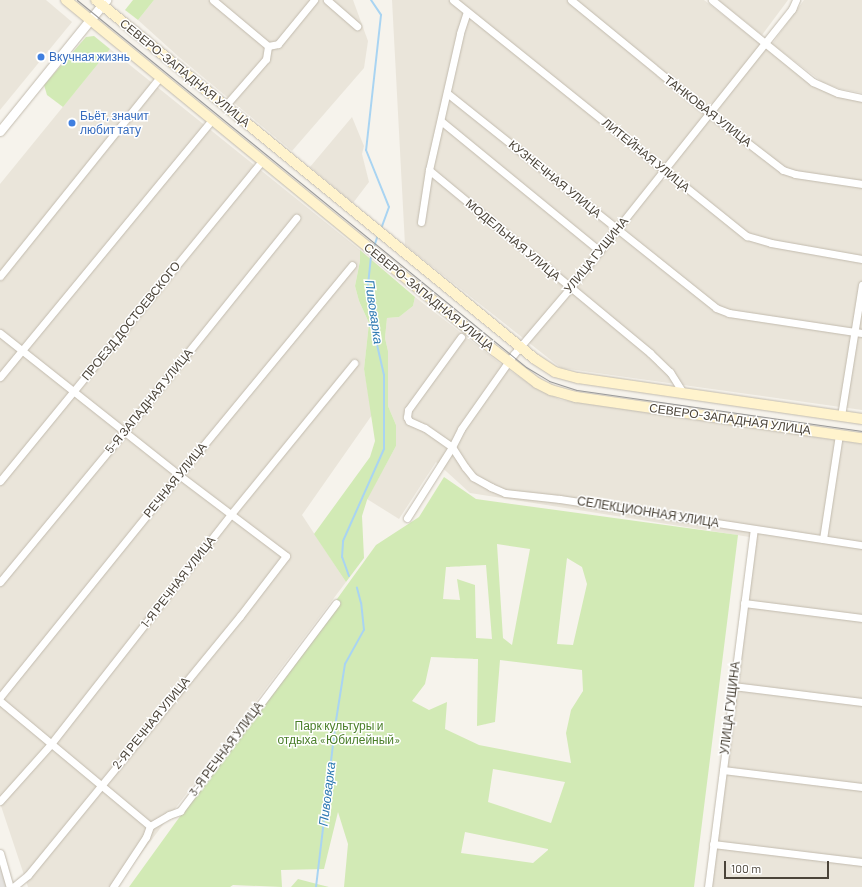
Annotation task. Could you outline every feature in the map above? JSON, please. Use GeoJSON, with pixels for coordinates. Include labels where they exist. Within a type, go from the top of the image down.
{"type":"FeatureCollection","features":[{"type":"Feature","properties":{"kind":"main road","name":"СЕВЕРО-ЗАПАДНАЯ УЛИЦА"},"geometry":{"type":"LineString","coordinates":[[66,0],[388,264],[537,383],[551,390],[570,396],[862,438]]}},
{"type":"Feature","properties":{"kind":"main road","name":"СЕВЕРО-ЗАПАДНАЯ УЛИЦА"},"geometry":{"type":"LineString","coordinates":[[101,2],[225,106],[543,366],[566,376],[862,419]]}},
{"type":"Feature","properties":{"kind":"street"},"geometry":{"type":"LineString","coordinates":[[213,0],[268,46]]}},
{"type":"Feature","properties":{"kind":"street"},"geometry":{"type":"LineString","coordinates":[[268,46],[278,44],[314,0]]}},
{"type":"Feature","properties":{"kind":"street"},"geometry":{"type":"LineString","coordinates":[[327,0],[357,26]]}},
{"type":"Feature","properties":{"kind":"street","name":"ЛИТЕЙНАЯ УЛИЦА"},"geometry":{"type":"LineString","coordinates":[[453,0],[747,236],[771,243],[862,259]]}},
{"type":"Feature","properties":{"kind":"street","name":"ТАНКОВАЯ УЛИЦА"},"geometry":{"type":"LineString","coordinates":[[571,0],[709,113],[783,170],[795,174],[862,184]]}},
{"type":"Feature","properties":{"kind":"street"},"geometry":{"type":"LineString","coordinates":[[712,0],[764,44],[813,82],[838,93],[862,98]]}},
{"type":"Feature","properties":{"kind":"street","name":"УЛИЦА ГУЩИНА"},"geometry":{"type":"LineString","coordinates":[[407,518],[452,447],[461,429],[520,347],[600,251],[792,9],[796,0]]}},
{"type":"Feature","properties":{"kind":"street"},"geometry":{"type":"LineString","coordinates":[[0,131],[90,20],[101,2]]}},
{"type":"Feature","properties":{"kind":"street"},"geometry":{"type":"LineString","coordinates":[[421,222],[429,170],[467,12]]}},
{"type":"Feature","properties":{"kind":"street"},"geometry":{"type":"LineString","coordinates":[[225,106],[266,59],[268,46]]}},
{"type":"Feature","properties":{"kind":"street"},"geometry":{"type":"LineString","coordinates":[[0,276],[160,77]]}},
{"type":"Feature","properties":{"kind":"street","name":"КУЗНЕЧНАЯ УЛИЦА"},"geometry":{"type":"LineString","coordinates":[[447,93],[716,308],[729,313],[862,333]]}},
{"type":"Feature","properties":{"kind":"street"},"geometry":{"type":"LineString","coordinates":[[0,377],[212,120]]}},
{"type":"Feature","properties":{"kind":"street"},"geometry":{"type":"LineString","coordinates":[[441,121],[600,251]]}},
{"type":"Feature","properties":{"kind":"street","name":"ПРОЕЗД ДОСТОЕВСКОГО"},"geometry":{"type":"LineString","coordinates":[[0,481],[262,161]]}},
{"type":"Feature","properties":{"kind":"street","name":"МОДЕЛЬНАЯ УЛИЦА"},"geometry":{"type":"LineString","coordinates":[[429,170],[650,353],[670,372],[683,393]]}},
{"type":"Feature","properties":{"kind":"street","name":"5-Я ЗАПАДНАЯ УЛИЦА"},"geometry":{"type":"LineString","coordinates":[[0,582],[124,432],[296,218]]}},
{"type":"Feature","properties":{"kind":"street","name":"РЕЧНАЯ УЛИЦА"},"geometry":{"type":"LineString","coordinates":[[0,697],[179,475],[352,265]]}},
{"type":"Feature","properties":{"kind":"street"},"geometry":{"type":"LineString","coordinates":[[841,416],[862,284]]}},
{"type":"Feature","properties":{"kind":"street"},"geometry":{"type":"LineString","coordinates":[[0,333],[22,349],[124,432],[231,514]]}},
{"type":"Feature","properties":{"kind":"street"},"geometry":{"type":"LineString","coordinates":[[452,447],[425,428],[409,421],[407,417],[408,410],[461,337]]}},
{"type":"Feature","properties":{"kind":"street","name":"1-Я РЕЧНАЯ УЛИЦА"},"geometry":{"type":"LineString","coordinates":[[0,801],[50,745],[231,514],[354,363]]}},
{"type":"Feature","properties":{"kind":"street"},"geometry":{"type":"LineString","coordinates":[[823,539],[840,435]]}},
{"type":"Feature","properties":{"kind":"street","name":"СЕЛЕКЦИОННАЯ УЛИЦА"},"geometry":{"type":"LineString","coordinates":[[452,447],[473,477],[505,493],[560,499],[862,545]]}},
{"type":"Feature","properties":{"kind":"street","name":"2-Я РЕЧНАЯ УЛИЦА"},"geometry":{"type":"LineString","coordinates":[[11,887],[28,875],[100,785],[240,616],[286,556],[231,514]]}},
{"type":"Feature","properties":{"kind":"street","name":"УЛИЦА ГУЩИНА"},"geometry":{"type":"LineString","coordinates":[[708,887],[754,529]]}},
{"type":"Feature","properties":{"kind":"street","name":"3-Я РЕЧНАЯ УЛИЦА"},"geometry":{"type":"LineString","coordinates":[[150,826],[169,815],[180,811],[336,603]]}},
{"type":"Feature","properties":{"kind":"street"},"geometry":{"type":"LineString","coordinates":[[744,603],[862,618]]}},
{"type":"Feature","properties":{"kind":"street"},"geometry":{"type":"LineString","coordinates":[[733,686],[862,702]]}},
{"type":"Feature","properties":{"kind":"street"},"geometry":{"type":"LineString","coordinates":[[0,701],[50,745],[150,826],[146,837],[114,887]]}},
{"type":"Feature","properties":{"kind":"street"},"geometry":{"type":"LineString","coordinates":[[723,770],[862,787]]}},
{"type":"Feature","properties":{"kind":"street"},"geometry":{"type":"LineString","coordinates":[[713,844],[862,862]]}},
{"type":"Feature","properties":{"kind":"street"},"geometry":{"type":"LineString","coordinates":[[0,853],[11,887]]}},
{"type":"Feature","properties":{"kind":"shaded area"},"geometry":{"type":"Polygon","coordinates":[[[0,0],[46,0],[72,22],[0,110],[0,0]]]}},
{"type":"Feature","properties":{"kind":"shaded area"},"geometry":{"type":"Polygon","coordinates":[[[154,0],[353,0],[368,41],[364,68],[292,151],[179,57],[138,20],[154,0]]]}},
{"type":"Feature","properties":{"kind":"shaded area"},"geometry":{"type":"Polygon","coordinates":[[[392,0],[704,0],[767,49],[836,96],[862,100],[862,410],[561,368],[405,245],[392,0]]]}},
{"type":"Feature","properties":{"kind":"shaded area"},"geometry":{"type":"Polygon","coordinates":[[[718,0],[788,0],[762,35],[718,0]]]}},
{"type":"Feature","properties":{"kind":"shaded area"},"geometry":{"type":"Polygon","coordinates":[[[804,0],[862,0],[862,93],[840,89],[822,82],[772,44],[804,0]]]}},
{"type":"Feature","properties":{"kind":"shaded area"},"geometry":{"type":"Polygon","coordinates":[[[110,49],[360,250],[360,261],[355,286],[359,301],[369,323],[364,369],[372,415],[302,515],[346,582],[116,887],[28,887],[0,803],[0,184],[110,49]]]}},
{"type":"Feature","properties":{"kind":"shaded area"},"geometry":{"type":"Polygon","coordinates":[[[352,117],[364,146],[362,154],[369,182],[353,203],[310,167],[352,117]]]}},
{"type":"Feature","properties":{"kind":"shaded area"},"geometry":{"type":"Polygon","coordinates":[[[415,297],[506,368],[537,389],[561,400],[862,444],[862,887],[711,887],[756,538],[470,493],[436,462],[399,519],[367,499],[396,446],[396,425],[388,406],[388,351],[385,338],[387,318],[399,317],[413,306],[415,297]]]}},
{"type":"Feature","properties":{"kind":"shaded area"},"geometry":{"type":"Polygon","coordinates":[[[1,867],[8,887],[0,887],[1,867]]]}},
{"type":"Feature","properties":{"kind":"green space"},"geometry":{"type":"Polygon","coordinates":[[[133,0],[154,0],[138,20],[125,10],[133,0]]]}},
{"type":"Feature","properties":{"kind":"green space"},"geometry":{"type":"Polygon","coordinates":[[[94,36],[110,49],[63,107],[47,95],[44,85],[86,37],[94,36]]]}},
{"type":"Feature","properties":{"kind":"green space"},"geometry":{"type":"Polygon","coordinates":[[[360,250],[415,297],[413,306],[399,317],[387,318],[385,338],[388,351],[388,406],[396,425],[396,446],[367,500],[362,516],[364,558],[346,582],[314,534],[370,457],[375,441],[364,369],[369,323],[359,301],[355,286],[360,261],[360,250]]]}},
{"type":"Feature","properties":{"kind":"green space","name":"Парк культуры и отдыха «Юбилейный»"},"geometry":{"type":"Polygon","coordinates":[[[444,477],[476,499],[738,535],[694,887],[344,887],[348,844],[338,812],[324,869],[281,870],[282,887],[233,885],[230,887],[129,887],[376,545],[419,517],[444,477]],[[497,544],[503,638],[512,645],[530,549],[497,544]],[[567,558],[557,644],[573,645],[587,584],[582,567],[567,558]],[[486,565],[446,567],[443,599],[460,600],[457,579],[475,585],[476,638],[492,639],[486,565]],[[431,657],[425,684],[412,701],[429,710],[447,702],[445,729],[479,745],[571,763],[566,733],[571,710],[583,691],[582,670],[500,660],[495,722],[477,726],[478,659],[431,657]],[[493,769],[488,802],[551,823],[565,782],[493,769]],[[465,832],[461,853],[533,863],[548,849],[465,832]]]}},
{"type":"Feature","properties":{"kind":"green space"},"geometry":{"type":"Polygon","coordinates":[[[298,879],[317,884],[329,887],[291,887],[298,879]]]}},
{"type":"Feature","properties":{"kind":"waterway","name":"Пивоварка"},"geometry":{"type":"LineString","coordinates":[[371,0],[381,15],[366,150],[389,207],[381,229]]}},
{"type":"Feature","properties":{"kind":"waterway","name":"Пивоварка"},"geometry":{"type":"LineString","coordinates":[[374,247],[378,235]]}},
{"type":"Feature","properties":{"kind":"waterway","name":"Пивоварка"},"geometry":{"type":"LineString","coordinates":[[349,576],[342,557],[343,541],[384,449],[384,375],[377,345],[368,285],[371,255]]}},
{"type":"Feature","properties":{"kind":"waterway","name":"Пивоварка"},"geometry":{"type":"LineString","coordinates":[[316,887],[335,727],[345,664],[364,630],[361,603],[357,588]]}},
{"type":"Feature","properties":{"kind":"tram line"},"geometry":{"type":"LineString","coordinates":[[77,0],[526,367],[549,381],[577,390],[862,431]]}},
{"type":"Feature","properties":{"kind":"place","name":"Вкучная жизнь"},"geometry":{"type":"Point","coordinates":[41,57]}},
{"type":"Feature","properties":{"kind":"place","name":"Бьёт, значит любит тату"},"geometry":{"type":"Point","coordinates":[72,123]}}]}
